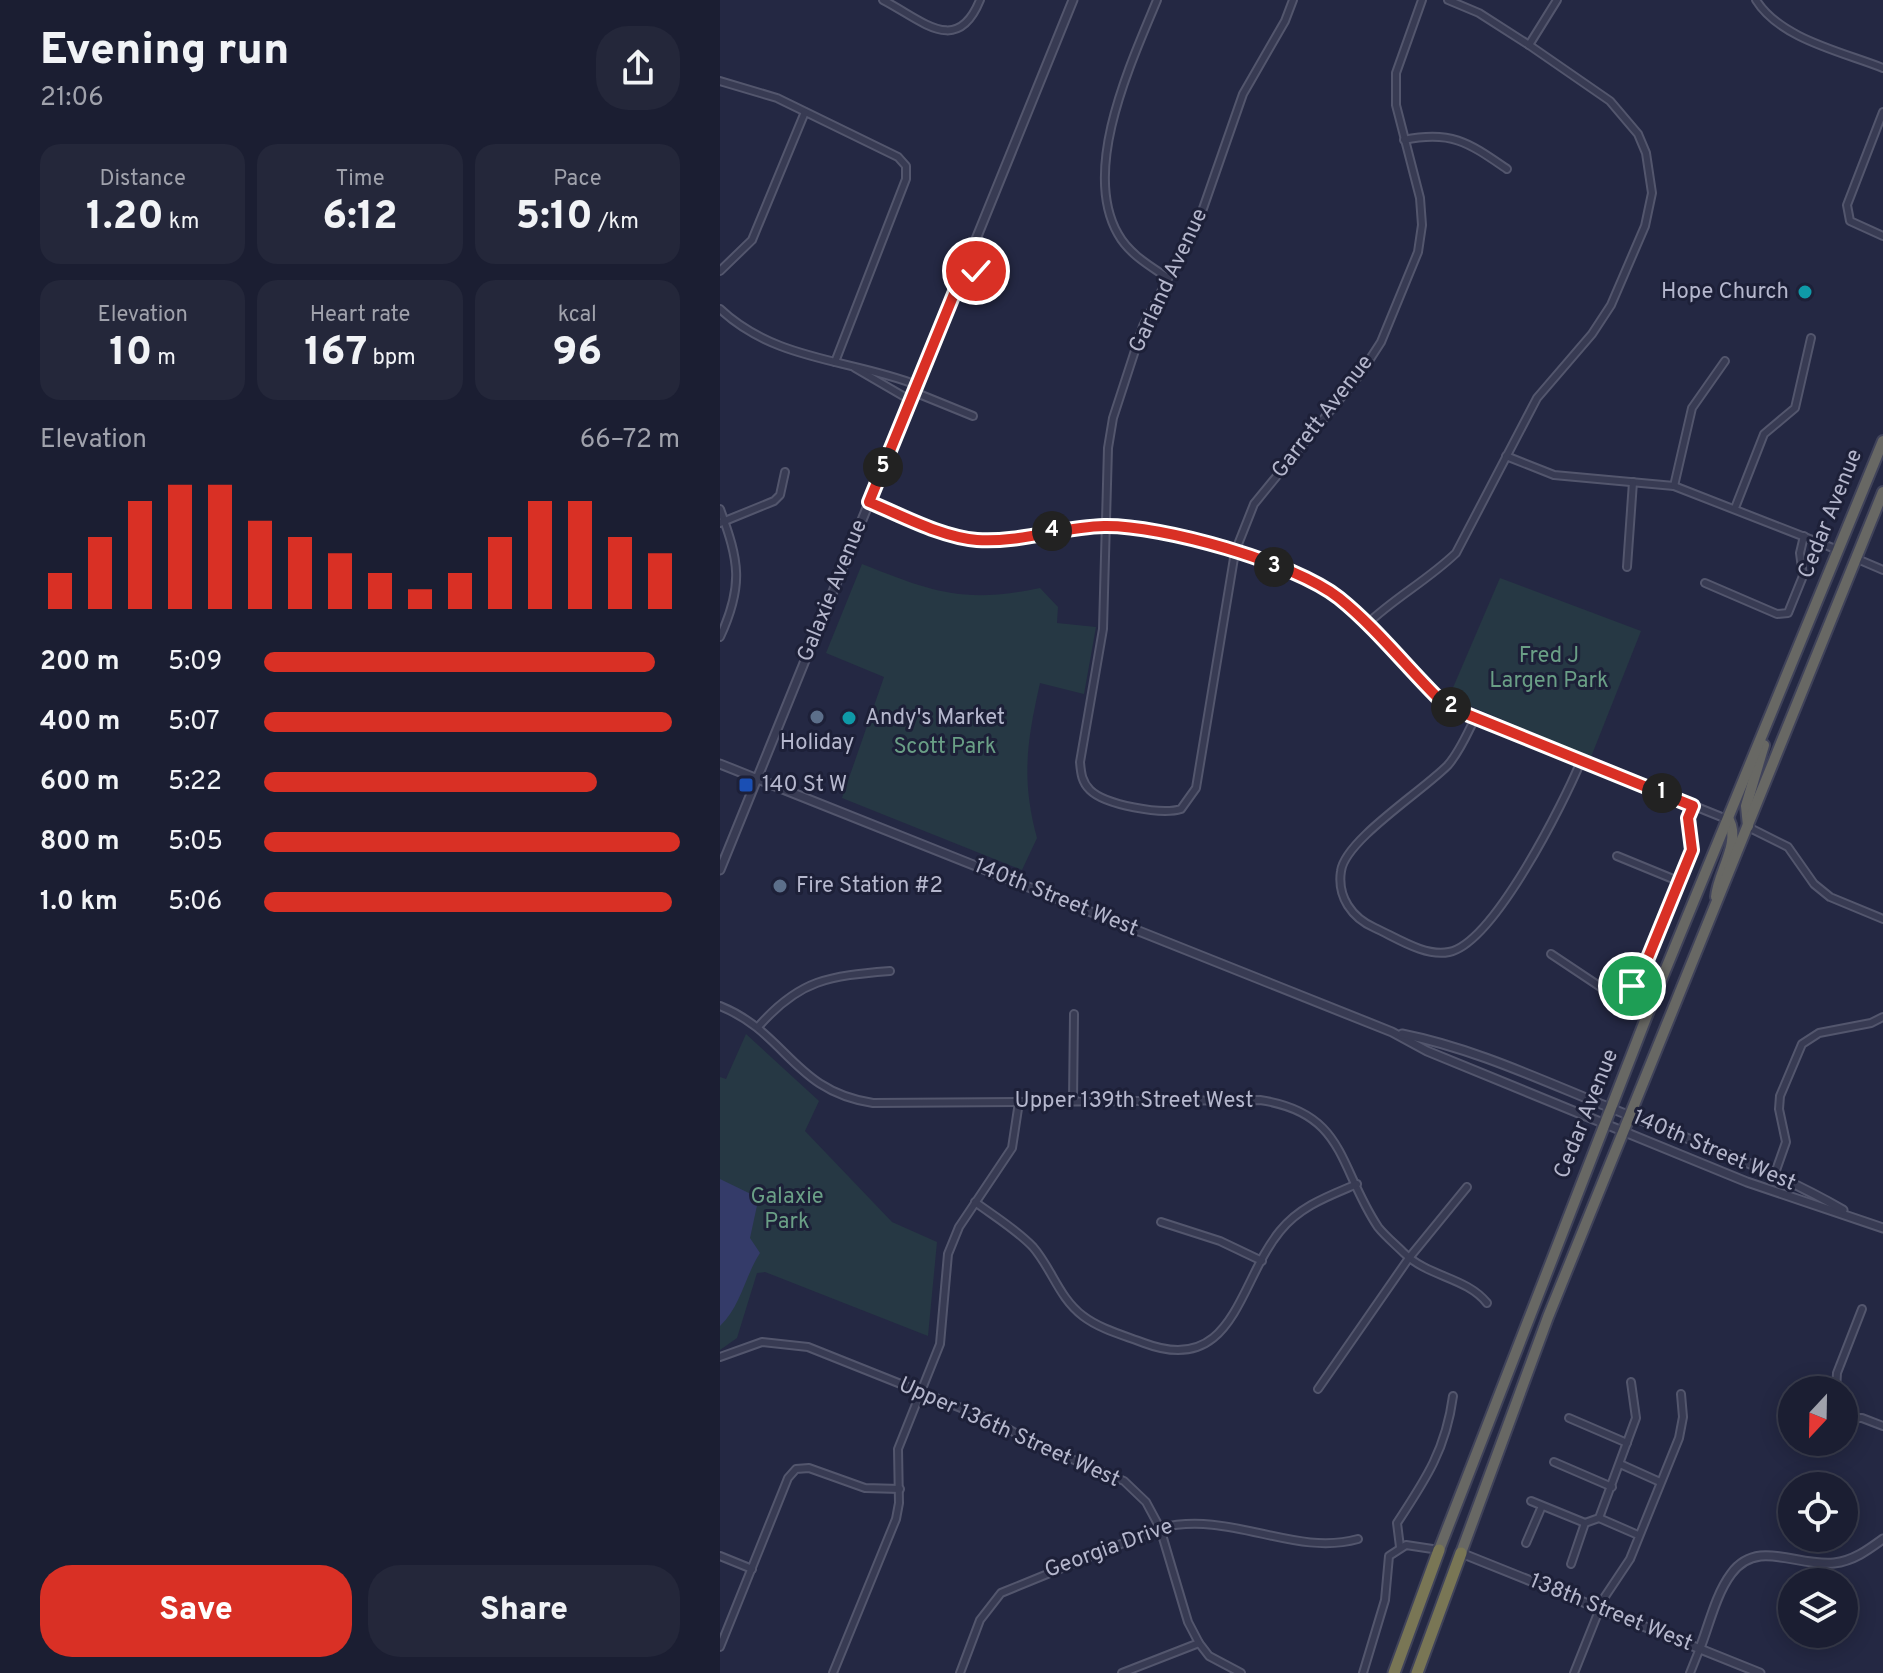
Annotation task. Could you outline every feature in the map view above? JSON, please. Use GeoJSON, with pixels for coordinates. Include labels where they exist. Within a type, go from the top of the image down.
{"type":"FeatureCollection","features":[{"type":"Feature","properties":{"kind":"highway","name":"Cedar Avenue"},"geometry":{"type":"LineString","coordinates":[[1394,1673],[1610,1108],[1883,441]]}},
{"type":"Feature","properties":{"kind":"highway","name":"Cedar Avenue"},"geometry":{"type":"LineString","coordinates":[[1417,1673],[1544,1325],[1883,492]]}},
{"type":"Feature","properties":{"kind":"highway"},"geometry":{"type":"LineString","coordinates":[[1748,827],[1746,806],[1760,769],[1769,720]]}},
{"type":"Feature","properties":{"kind":"highway"},"geometry":{"type":"LineString","coordinates":[[1716,907],[1717,883],[1733,840],[1734,831],[1729,820]]}},
{"type":"Feature","properties":{"kind":"street"},"geometry":{"type":"LineString","coordinates":[[883,0],[949,32],[967,26],[980,0]]}},
{"type":"Feature","properties":{"kind":"street","name":"Galaxie Avenue"},"geometry":{"type":"LineString","coordinates":[[720,870],[1073,0]]}},
{"type":"Feature","properties":{"kind":"street"},"geometry":{"type":"LineString","coordinates":[[1157,0],[1128,72],[1103,180],[1106,208],[1119,236],[1138,257],[1168,278]]}},
{"type":"Feature","properties":{"kind":"street","name":"Garland Avenue"},"geometry":{"type":"LineString","coordinates":[[1157,811],[1098,797],[1081,778],[1080,762],[1103,629],[1108,448],[1113,418],[1143,326],[1199,220],[1243,94],[1285,21],[1293,0]]}},
{"type":"Feature","properties":{"kind":"street","name":"Garrett Avenue"},"geometry":{"type":"LineString","coordinates":[[1157,811],[1181,809],[1196,788],[1235,552],[1254,504],[1361,373],[1396,311],[1418,252],[1422,225],[1420,198],[1396,105],[1396,73],[1422,0]]}},
{"type":"Feature","properties":{"kind":"street"},"geometry":{"type":"LineString","coordinates":[[1366,625],[1394,599],[1436,572],[1456,553],[1537,398],[1592,334],[1611,305],[1645,226],[1652,193],[1646,153],[1627,118],[1610,101],[1479,13],[1448,0]]}},
{"type":"Feature","properties":{"kind":"street"},"geometry":{"type":"LineString","coordinates":[[1529,45],[1557,0]]}},
{"type":"Feature","properties":{"kind":"street"},"geometry":{"type":"LineString","coordinates":[[1756,0],[1771,19],[1786,29],[1883,68]]}},
{"type":"Feature","properties":{"kind":"street"},"geometry":{"type":"LineString","coordinates":[[720,81],[765,94],[898,157],[907,172],[835,362]]}},
{"type":"Feature","properties":{"kind":"street"},"geometry":{"type":"LineString","coordinates":[[720,271],[752,240],[805,112]]}},
{"type":"Feature","properties":{"kind":"street"},"geometry":{"type":"LineString","coordinates":[[1883,112],[1847,205],[1847,215],[1856,224],[1883,236]]}},
{"type":"Feature","properties":{"kind":"street"},"geometry":{"type":"LineString","coordinates":[[1404,140],[1430,134],[1454,137],[1507,169]]}},
{"type":"Feature","properties":{"kind":"street"},"geometry":{"type":"LineString","coordinates":[[965,267],[994,278]]}},
{"type":"Feature","properties":{"kind":"street"},"geometry":{"type":"LineString","coordinates":[[720,309],[744,329],[774,345],[852,367],[973,416]]}},
{"type":"Feature","properties":{"kind":"street"},"geometry":{"type":"LineString","coordinates":[[1735,508],[1764,434],[1795,408],[1811,338]]}},
{"type":"Feature","properties":{"kind":"street"},"geometry":{"type":"LineString","coordinates":[[1674,486],[1692,408],[1725,361]]}},
{"type":"Feature","properties":{"kind":"street"},"geometry":{"type":"LineString","coordinates":[[852,367],[879,370],[914,392]]}},
{"type":"Feature","properties":{"kind":"street"},"geometry":{"type":"LineString","coordinates":[[1506,456],[1554,475],[1674,486],[1838,550]]}},
{"type":"Feature","properties":{"kind":"street"},"geometry":{"type":"LineString","coordinates":[[722,522],[774,501],[780,495],[785,472]]}},
{"type":"Feature","properties":{"kind":"street"},"geometry":{"type":"LineString","coordinates":[[1627,567],[1633,482]]}},
{"type":"Feature","properties":{"kind":"street"},"geometry":{"type":"LineString","coordinates":[[869,502],[959,537],[980,540],[1107,526],[1150,530],[1235,552],[1320,585],[1366,625],[1437,697],[1475,718],[1729,820]]}},
{"type":"Feature","properties":{"kind":"street"},"geometry":{"type":"LineString","coordinates":[[720,509],[722,522],[735,550],[738,577],[734,603],[720,637]]}},
{"type":"Feature","properties":{"kind":"street"},"geometry":{"type":"LineString","coordinates":[[1705,583],[1777,614],[1788,613],[1803,576],[1800,553],[1804,536]]}},
{"type":"Feature","properties":{"kind":"street"},"geometry":{"type":"LineString","coordinates":[[1855,558],[1883,570]]}},
{"type":"Feature","properties":{"kind":"street"},"geometry":{"type":"LineString","coordinates":[[1475,718],[1448,765],[1345,857],[1340,871],[1342,896],[1355,917],[1425,950],[1440,953],[1453,951],[1475,937],[1545,840],[1581,761]]}},
{"type":"Feature","properties":{"kind":"street","name":"140th Street West"},"geometry":{"type":"LineString","coordinates":[[720,764],[1392,1032],[1427,1051],[1747,1182],[1883,1228]]}},
{"type":"Feature","properties":{"kind":"street"},"geometry":{"type":"LineString","coordinates":[[1551,954],[1611,994],[1622,993],[1632,986],[1643,970],[1692,850],[1688,818],[1693,806]]}},
{"type":"Feature","properties":{"kind":"street"},"geometry":{"type":"LineString","coordinates":[[1748,827],[1788,847],[1814,884],[1830,897],[1883,919]]}},
{"type":"Feature","properties":{"kind":"street"},"geometry":{"type":"LineString","coordinates":[[1617,856],[1678,881]]}},
{"type":"Feature","properties":{"kind":"street"},"geometry":{"type":"LineString","coordinates":[[758,1027],[782,1000],[811,982],[836,975],[890,971]]}},
{"type":"Feature","properties":{"kind":"street","name":"Upper 139th Street West"},"geometry":{"type":"LineString","coordinates":[[720,1006],[758,1027],[812,1081],[846,1099],[873,1103],[1260,1100],[1285,1104],[1309,1115],[1329,1132],[1378,1227],[1409,1258],[1476,1290],[1487,1303]]}},
{"type":"Feature","properties":{"kind":"street"},"geometry":{"type":"LineString","coordinates":[[1073,1101],[1074,1014]]}},
{"type":"Feature","properties":{"kind":"street"},"geometry":{"type":"LineString","coordinates":[[1774,1176],[1786,1142],[1779,1109],[1780,1096],[1802,1044],[1819,1033],[1871,1023],[1883,1017]]}},
{"type":"Feature","properties":{"kind":"street","name":"140th Street West"},"geometry":{"type":"LineString","coordinates":[[1392,1032],[1468,1051],[1774,1176],[1853,1216]]}},
{"type":"Feature","properties":{"kind":"street"},"geometry":{"type":"LineString","coordinates":[[833,1673],[896,1519],[900,1489],[898,1449],[944,1323],[948,1254],[959,1227],[1012,1148],[1019,1102]]}},
{"type":"Feature","properties":{"kind":"street"},"geometry":{"type":"LineString","coordinates":[[975,1202],[1031,1245],[1063,1296],[1081,1315],[1100,1326],[1164,1351],[1192,1350],[1218,1335],[1278,1233],[1294,1215],[1357,1184]]}},
{"type":"Feature","properties":{"kind":"street"},"geometry":{"type":"LineString","coordinates":[[1318,1389],[1409,1258],[1467,1187]]}},
{"type":"Feature","properties":{"kind":"street"},"geometry":{"type":"LineString","coordinates":[[1161,1222],[1220,1241],[1262,1261]]}},
{"type":"Feature","properties":{"kind":"street"},"geometry":{"type":"LineString","coordinates":[[1837,1376],[1862,1309]]}},
{"type":"Feature","properties":{"kind":"street","name":"Upper 136th Street West"},"geometry":{"type":"LineString","coordinates":[[720,1357],[751,1344],[783,1342],[808,1347],[996,1422],[1031,1442],[1124,1481],[1146,1502],[1160,1528],[1188,1622],[1199,1643],[1209,1656],[1241,1673]]}},
{"type":"Feature","properties":{"kind":"street"},"geometry":{"type":"LineString","coordinates":[[1599,1518],[1636,1418],[1631,1382]]}},
{"type":"Feature","properties":{"kind":"street"},"geometry":{"type":"LineString","coordinates":[[1574,1673],[1608,1591],[1627,1566],[1681,1431],[1681,1394]]}},
{"type":"Feature","properties":{"kind":"street"},"geometry":{"type":"LineString","coordinates":[[1403,1546],[1397,1523],[1430,1473],[1449,1429],[1453,1396]]}},
{"type":"Feature","properties":{"kind":"street"},"geometry":{"type":"LineString","coordinates":[[1569,1418],[1627,1443]]}},
{"type":"Feature","properties":{"kind":"street"},"geometry":{"type":"LineString","coordinates":[[1858,1418],[1883,1426]]}},
{"type":"Feature","properties":{"kind":"street"},"geometry":{"type":"LineString","coordinates":[[1554,1462],[1612,1487]]}},
{"type":"Feature","properties":{"kind":"street"},"geometry":{"type":"LineString","coordinates":[[1620,1464],[1660,1482]]}},
{"type":"Feature","properties":{"kind":"street"},"geometry":{"type":"LineString","coordinates":[[720,1647],[788,1478],[796,1469],[809,1468],[865,1488],[900,1489]]}},
{"type":"Feature","properties":{"kind":"street"},"geometry":{"type":"LineString","coordinates":[[1531,1501],[1585,1523],[1599,1518],[1638,1535]]}},
{"type":"Feature","properties":{"kind":"street"},"geometry":{"type":"LineString","coordinates":[[1526,1543],[1542,1506]]}},
{"type":"Feature","properties":{"kind":"street","name":"Georgia Drive"},"geometry":{"type":"LineString","coordinates":[[960,1673],[980,1620],[1001,1593],[1160,1528],[1209,1522],[1334,1545],[1358,1539]]}},
{"type":"Feature","properties":{"kind":"street"},"geometry":{"type":"LineString","coordinates":[[1571,1564],[1585,1523]]}},
{"type":"Feature","properties":{"kind":"street"},"geometry":{"type":"LineString","coordinates":[[1690,1673],[1729,1577],[1741,1562],[1764,1554],[1820,1564],[1838,1563],[1869,1550],[1883,1539]]}},
{"type":"Feature","properties":{"kind":"street"},"geometry":{"type":"LineString","coordinates":[[1363,1673],[1385,1600],[1389,1556],[1403,1546],[1439,1550]]}},
{"type":"Feature","properties":{"kind":"street","name":"138th Street West"},"geometry":{"type":"LineString","coordinates":[[1461,1553],[1760,1673]]}},
{"type":"Feature","properties":{"kind":"street"},"geometry":{"type":"LineString","coordinates":[[720,1556],[752,1569]]}},
{"type":"Feature","properties":{"kind":"street"},"geometry":{"type":"LineString","coordinates":[[1122,1673],[1199,1643]]}},
{"type":"Feature","properties":{"kind":"green space","name":"Scott Park"},"geometry":{"type":"Polygon","coordinates":[[[862,564],[929,588],[969,595],[1040,588],[1058,607],[1057,623],[1096,627],[1084,694],[1040,683],[1032,723],[1027,778],[1037,838],[1022,870],[842,798],[884,677],[826,653],[862,564]]]}},
{"type":"Feature","properties":{"kind":"green space","name":"Fred J Largen Park"},"geometry":{"type":"Polygon","coordinates":[[[1500,578],[1641,631],[1591,757],[1449,697],[1500,578]]]}},
{"type":"Feature","properties":{"kind":"green space","name":"Galaxie Park"},"geometry":{"type":"Polygon","coordinates":[[[746,1034],[819,1101],[805,1131],[892,1222],[937,1242],[928,1336],[765,1272],[757,1273],[737,1338],[720,1350],[720,1077],[726,1079],[746,1034]]]}},
{"type":"Feature","properties":{"kind":"water"},"geometry":{"type":"Polygon","coordinates":[[[720,1179],[755,1196],[758,1201],[750,1238],[760,1253],[738,1300],[720,1326],[720,1179]]]}},
{"type":"Feature","properties":{"kind":"place","name":"Hope Church"},"geometry":{"type":"Point","coordinates":[1805,292]}},
{"type":"Feature","properties":{"kind":"place","name":"Holiday"},"geometry":{"type":"Point","coordinates":[817,717]}},
{"type":"Feature","properties":{"kind":"place","name":"Andy's Market"},"geometry":{"type":"Point","coordinates":[849,718]}},
{"type":"Feature","properties":{"kind":"place","name":"140 St W"},"geometry":{"type":"Point","coordinates":[746,785]}},
{"type":"Feature","properties":{"kind":"place","name":"Fire Station #2"},"geometry":{"type":"Point","coordinates":[780,886]}},
{"type":"Feature","properties":{"kind":"route"},"geometry":{"type":"LineString","coordinates":[[976,271],[965,267],[869,502],[941,531],[980,540],[1076,527],[1107,526],[1150,530],[1235,552],[1320,585],[1340,599],[1437,697],[1454,709],[1693,806],[1688,818],[1692,850],[1643,970],[1632,986]]}}]}
